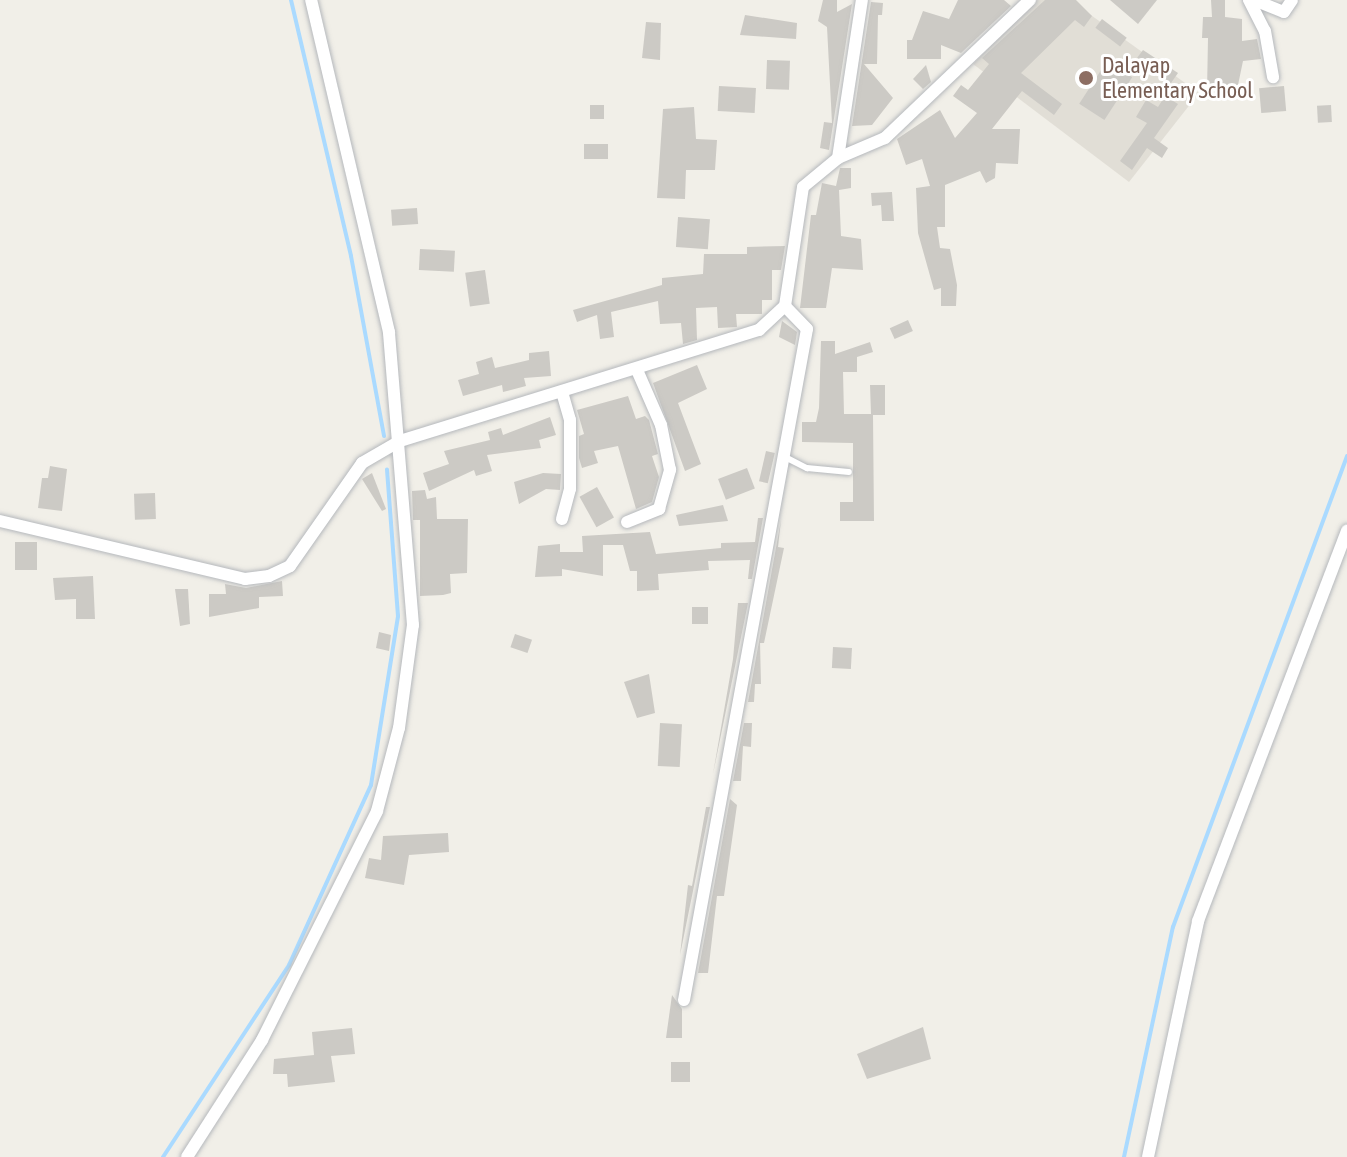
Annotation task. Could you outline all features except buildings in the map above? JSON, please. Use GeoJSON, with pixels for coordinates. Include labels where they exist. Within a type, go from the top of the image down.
{"type":"FeatureCollection","features":[{"type":"Feature","properties":{"kind":"street"},"geometry":{"type":"LineString","coordinates":[[187,1157],[262,1040],[377,811],[399,728],[413,625],[389,332],[311,0]]}},
{"type":"Feature","properties":{"kind":"street"},"geometry":{"type":"LineString","coordinates":[[838,158],[862,0]]}},
{"type":"Feature","properties":{"kind":"street"},"geometry":{"type":"LineString","coordinates":[[0,521],[245,579],[269,576],[290,566],[362,463],[400,441],[759,330],[785,306],[803,187],[838,158],[885,138],[1030,0]]}},
{"type":"Feature","properties":{"kind":"street"},"geometry":{"type":"LineString","coordinates":[[1252,0],[1284,12],[1292,0]]}},
{"type":"Feature","properties":{"kind":"street"},"geometry":{"type":"LineString","coordinates":[[1252,0],[1265,31],[1273,77]]}},
{"type":"Feature","properties":{"kind":"street"},"geometry":{"type":"LineString","coordinates":[[684,1000],[807,329],[785,306]]}},
{"type":"Feature","properties":{"kind":"street"},"geometry":{"type":"LineString","coordinates":[[627,522],[659,509],[670,470],[661,425],[637,370]]}},
{"type":"Feature","properties":{"kind":"street"},"geometry":{"type":"LineString","coordinates":[[562,392],[570,420],[569,504],[562,519]]}},
{"type":"Feature","properties":{"kind":"street"},"geometry":{"type":"LineString","coordinates":[[1148,1157],[1198,921],[1347,530]]}},
{"type":"Feature","properties":{"kind":"lane"},"geometry":{"type":"LineString","coordinates":[[785,457],[807,468],[849,472]]}},
{"type":"Feature","properties":{"kind":"shaded area","name":"Dalayap Elementary School"},"geometry":{"type":"Polygon","coordinates":[[[1037,0],[1070,0],[1199,93],[1129,182],[973,64],[1037,0]]]}},
{"type":"Feature","properties":{"kind":"waterway"},"geometry":{"type":"LineString","coordinates":[[291,0],[351,256],[384,436]]}},
{"type":"Feature","properties":{"kind":"waterway"},"geometry":{"type":"LineString","coordinates":[[1124,1157],[1173,927],[1347,456]]}},
{"type":"Feature","properties":{"kind":"waterway"},"geometry":{"type":"LineString","coordinates":[[163,1157],[289,965],[371,785],[398,616],[387,469]]}},
{"type":"Feature","properties":{"kind":"place","name":"Dalayap Elementary School"},"geometry":{"type":"Point","coordinates":[1086,78]}}]}
